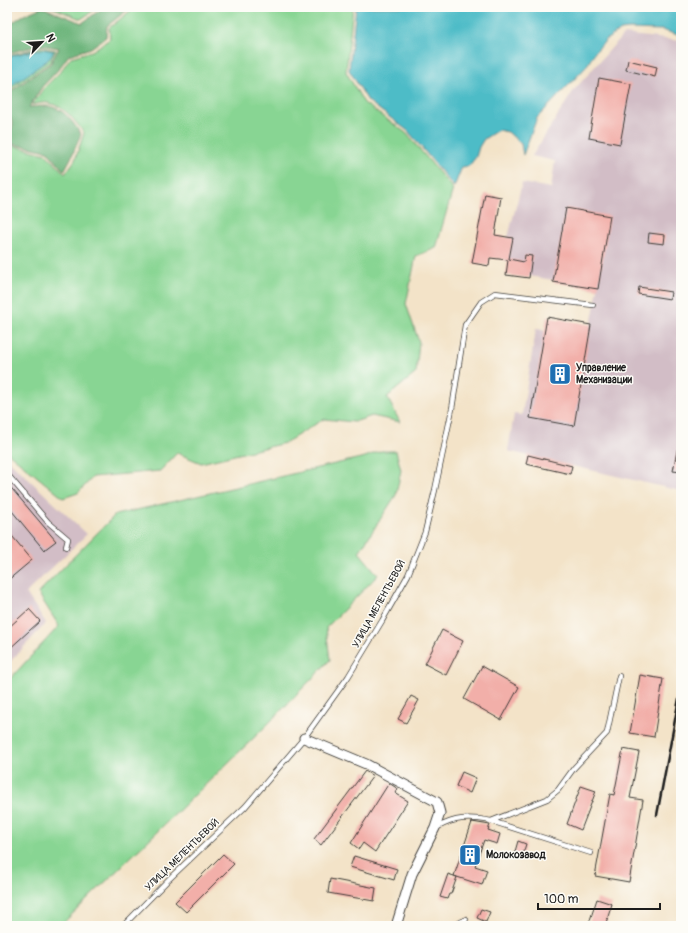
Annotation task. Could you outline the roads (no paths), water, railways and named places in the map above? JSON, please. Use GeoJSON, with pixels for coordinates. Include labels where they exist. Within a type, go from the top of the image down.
{"type":"FeatureCollection","features":[{"type":"Feature","properties":{"kind":"street"},"geometry":{"type":"LineString","coordinates":[[304,738],[366,764],[438,802],[440,813],[435,828],[412,874],[396,926]]}},
{"type":"Feature","properties":{"kind":"lane","name":"УЛИЦА МЕЛЕНТЬЕВОЙ"},"geometry":{"type":"LineString","coordinates":[[123,926],[169,879],[245,807],[304,738],[348,677],[382,621],[408,575],[425,532],[452,409],[465,325],[481,302],[495,293],[593,305]]}},
{"type":"Feature","properties":{"kind":"lane"},"geometry":{"type":"LineString","coordinates":[[7,474],[48,522],[68,539],[66,547]]}},
{"type":"Feature","properties":{"kind":"lane"},"geometry":{"type":"LineString","coordinates":[[491,820],[547,799],[558,790],[574,768],[607,733],[619,676]]}},
{"type":"Feature","properties":{"kind":"lane"},"geometry":{"type":"LineString","coordinates":[[435,828],[446,822],[465,818],[491,820],[591,853]]}},
{"type":"Feature","properties":{"kind":"lane"},"geometry":{"type":"LineString","coordinates":[[454,926],[466,919]]}},
{"type":"Feature","properties":{"kind":"water"},"geometry":{"type":"Polygon","coordinates":[[[356,7],[681,7],[681,36],[662,30],[629,29],[621,30],[607,39],[595,52],[586,67],[537,118],[523,155],[521,144],[508,132],[498,130],[484,139],[479,147],[476,157],[469,166],[462,167],[454,187],[408,131],[368,101],[349,70],[356,7]]]}},
{"type":"Feature","properties":{"kind":"water"},"geometry":{"type":"Polygon","coordinates":[[[42,49],[54,51],[48,60],[7,89],[7,60],[14,55],[42,49]]]}},
{"type":"Feature","properties":{"kind":"railway"},"geometry":{"type":"LineString","coordinates":[[657,815],[681,688]]}},
{"type":"Feature","properties":{"kind":"place","name":"Управление Механизации"},"geometry":{"type":"Point","coordinates":[560,374]}},
{"type":"Feature","properties":{"kind":"place","name":"Молокозавод"},"geometry":{"type":"Point","coordinates":[470,855]}}]}
